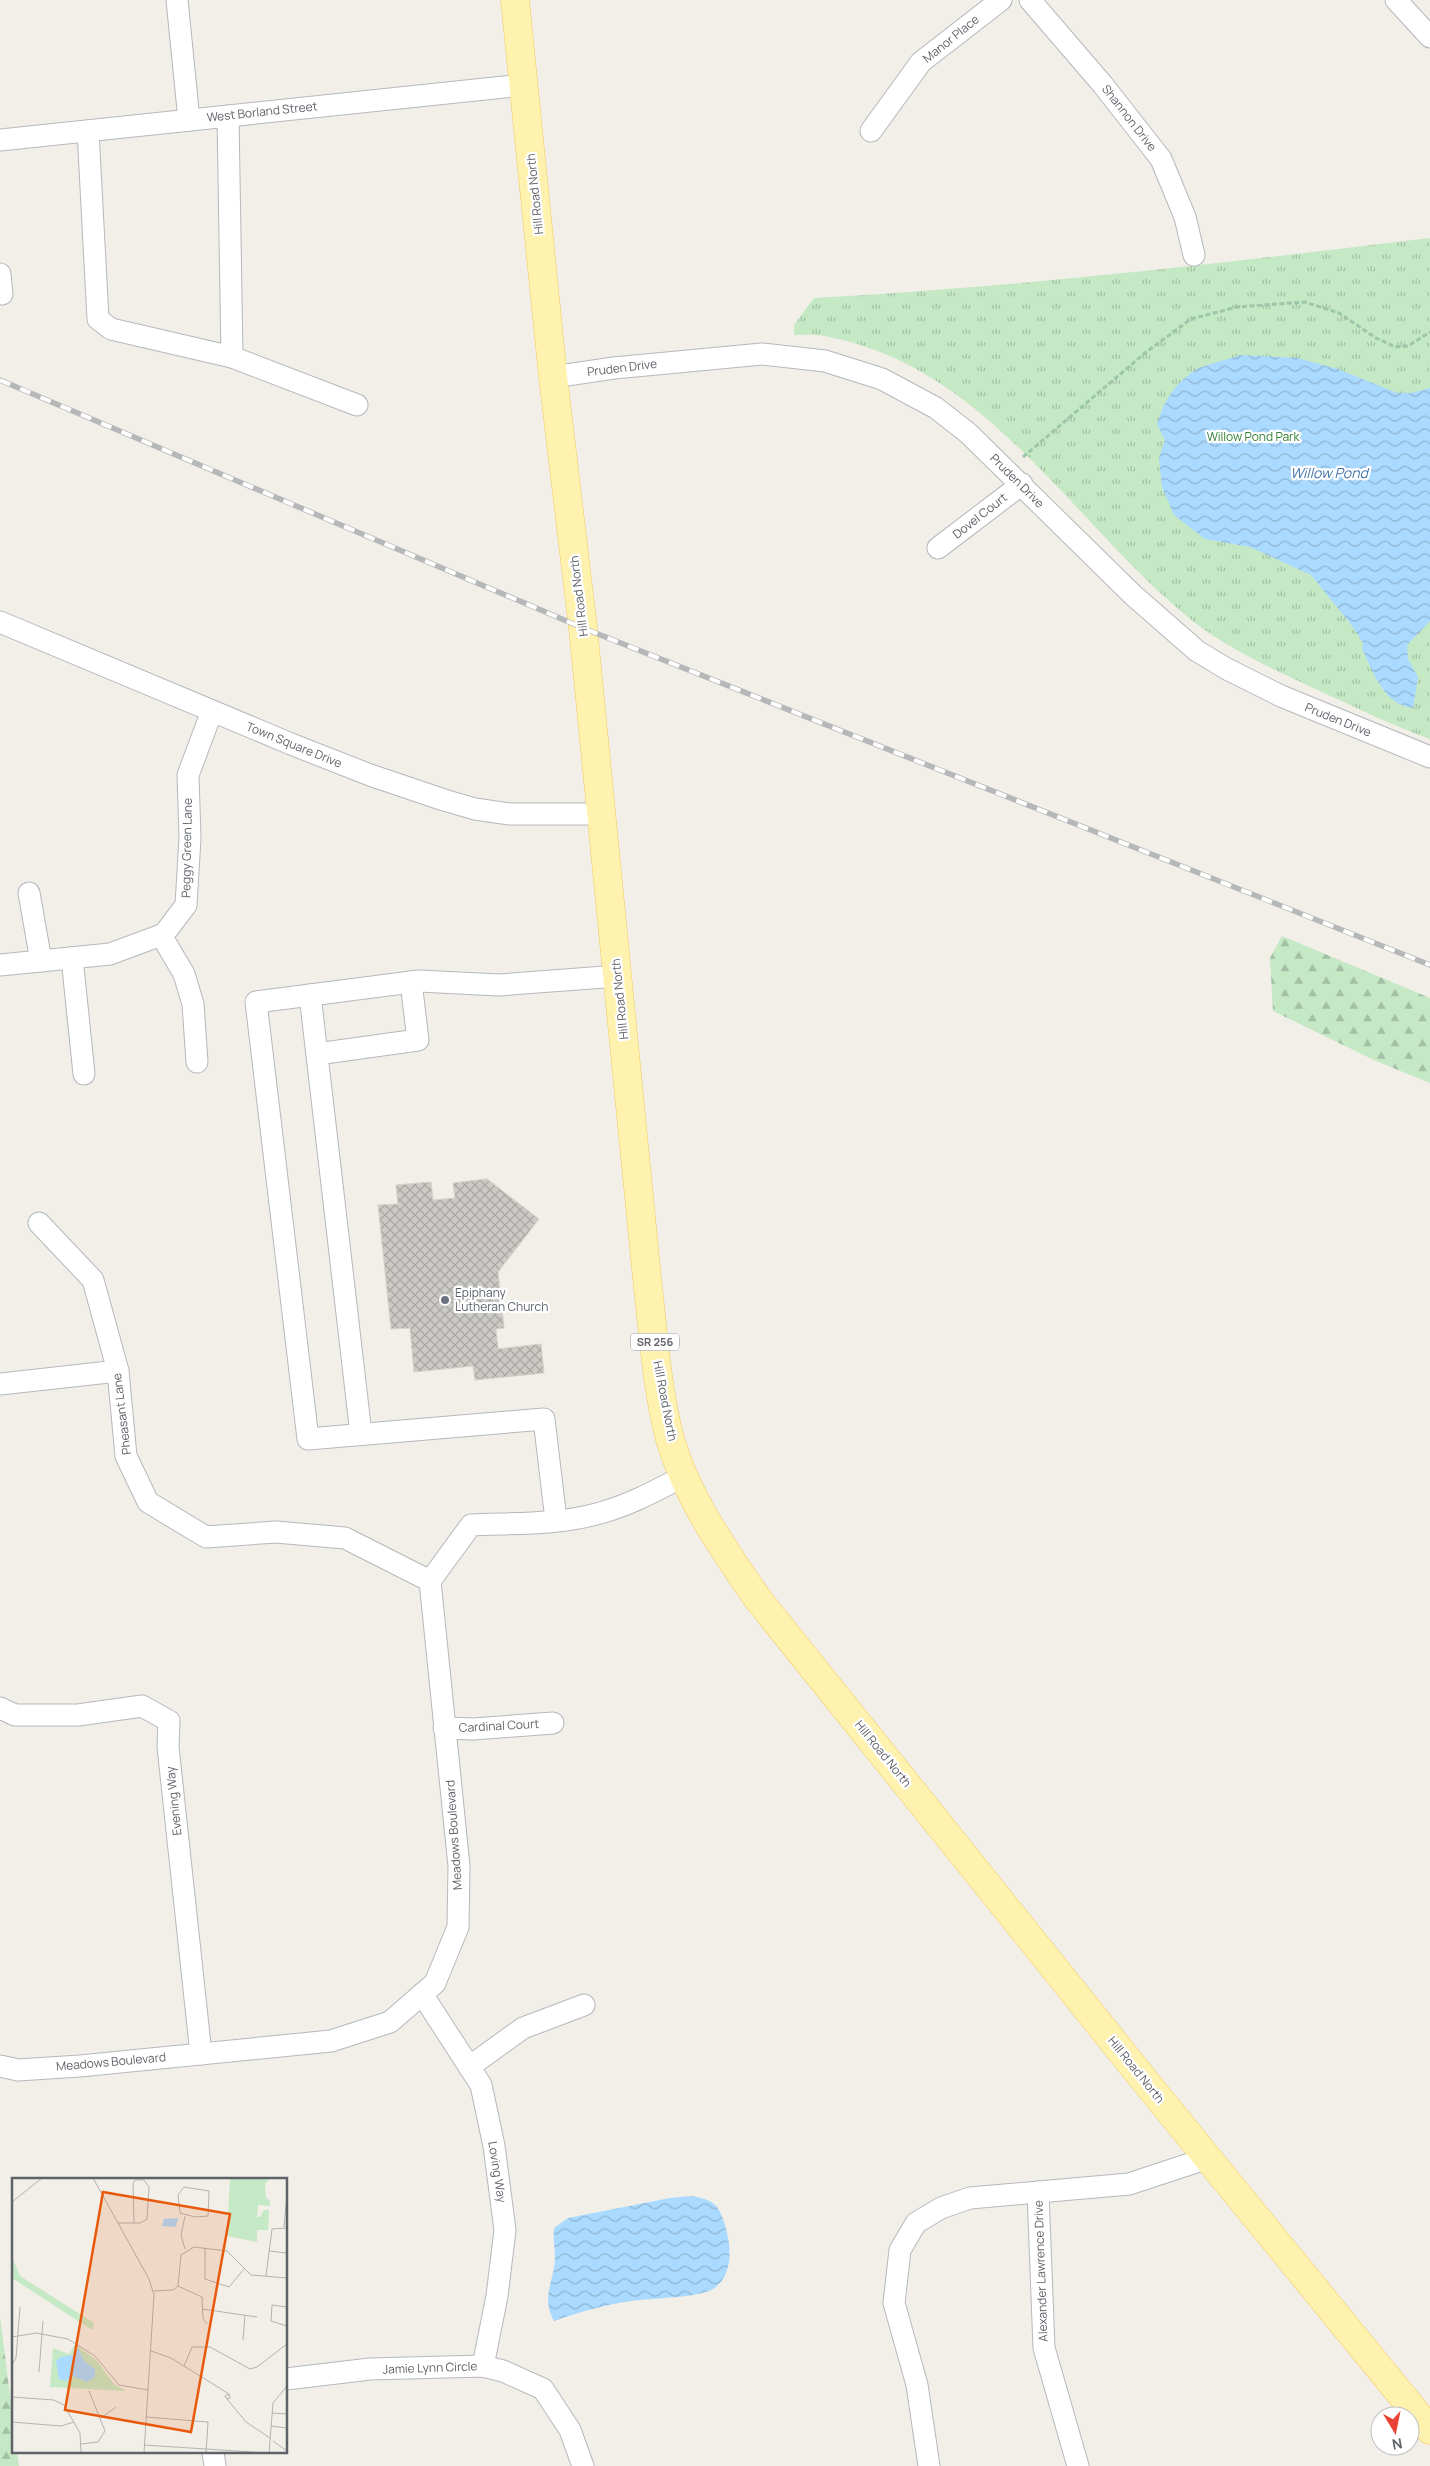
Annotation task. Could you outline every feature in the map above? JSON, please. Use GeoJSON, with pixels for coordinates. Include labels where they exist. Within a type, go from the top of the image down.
{"type":"FeatureCollection","features":[{"type":"Feature","properties":{"kind":"main road","name":"Hill Road North"},"geometry":{"type":"LineString","coordinates":[[515,0],[553,378],[583,628],[659,1379],[670,1439],[684,1476],[707,1522],[757,1598],[1208,2158],[1430,2430]]}},
{"type":"Feature","properties":{"kind":"street"},"geometry":{"type":"LineString","coordinates":[[177,0],[189,120]]}},
{"type":"Feature","properties":{"kind":"street","name":"Manor Place"},"geometry":{"type":"LineString","coordinates":[[871,131],[922,62],[1001,0]]}},
{"type":"Feature","properties":{"kind":"street","name":"Shannon Drive"},"geometry":{"type":"LineString","coordinates":[[1030,0],[1103,85],[1161,159],[1185,217],[1194,255]]}},
{"type":"Feature","properties":{"kind":"street"},"geometry":{"type":"LineString","coordinates":[[1396,0],[1430,37]]}},
{"type":"Feature","properties":{"kind":"street","name":"West Borland Street"},"geometry":{"type":"LineString","coordinates":[[0,140],[524,85]]}},
{"type":"Feature","properties":{"kind":"street"},"geometry":{"type":"LineString","coordinates":[[228,116],[232,357]]}},
{"type":"Feature","properties":{"kind":"street"},"geometry":{"type":"LineString","coordinates":[[88,131],[98,319],[111,329],[232,357],[357,405]]}},
{"type":"Feature","properties":{"kind":"street","name":"Pruden Drive"},"geometry":{"type":"LineString","coordinates":[[553,378],[614,368],[734,355],[795,356],[825,361],[882,380],[936,408],[968,433],[1015,477],[1133,595],[1197,651],[1227,670],[1281,696],[1430,757]]}},
{"type":"Feature","properties":{"kind":"street","name":"Dovel Court"},"geometry":{"type":"LineString","coordinates":[[938,548],[1015,477]]}},
{"type":"Feature","properties":{"kind":"street","name":"Town Square Drive"},"geometry":{"type":"LineString","coordinates":[[0,622],[370,775],[475,809],[510,814],[601,814]]}},
{"type":"Feature","properties":{"kind":"street","name":"Peggy Green Lane"},"geometry":{"type":"LineString","coordinates":[[0,965],[110,954],[161,935],[186,905],[190,838],[188,775],[212,711]]}},
{"type":"Feature","properties":{"kind":"street"},"geometry":{"type":"LineString","coordinates":[[29,893],[40,962]]}},
{"type":"Feature","properties":{"kind":"street"},"geometry":{"type":"LineString","coordinates":[[161,935],[184,974],[193,1004],[197,1062]]}},
{"type":"Feature","properties":{"kind":"street"},"geometry":{"type":"LineString","coordinates":[[72,958],[84,1074]]}},
{"type":"Feature","properties":{"kind":"street"},"geometry":{"type":"LineString","coordinates":[[556,1520],[544,1419],[308,1439],[256,1002],[411,982],[498,985],[618,976]]}},
{"type":"Feature","properties":{"kind":"street"},"geometry":{"type":"LineString","coordinates":[[317,1054],[418,1040],[411,982]]}},
{"type":"Feature","properties":{"kind":"street"},"geometry":{"type":"LineString","coordinates":[[310,995],[362,1434]]}},
{"type":"Feature","properties":{"kind":"street","name":"Pheasant Lane"},"geometry":{"type":"LineString","coordinates":[[39,1222],[93,1280],[118,1371],[126,1456],[148,1502],[206,1537],[276,1532],[345,1538],[430,1581]]}},
{"type":"Feature","properties":{"kind":"street"},"geometry":{"type":"LineString","coordinates":[[0,1384],[118,1371]]}},
{"type":"Feature","properties":{"kind":"street"},"geometry":{"type":"LineString","coordinates":[[430,1581],[471,1526],[556,1520],[599,1514],[628,1504],[684,1476]]}},
{"type":"Feature","properties":{"kind":"street","name":"Meadows Boulevard"},"geometry":{"type":"LineString","coordinates":[[0,2066],[26,2070],[332,2041],[390,2022],[435,1983],[458,1927],[458,1866],[430,1581]]}},
{"type":"Feature","properties":{"kind":"street","name":"Evening Way"},"geometry":{"type":"LineString","coordinates":[[0,1708],[15,1715],[78,1715],[142,1706],[168,1721],[168,1747],[201,2054]]}},
{"type":"Feature","properties":{"kind":"street","name":"Cardinal Court"},"geometry":{"type":"LineString","coordinates":[[444,1728],[473,1729],[553,1723]]}},
{"type":"Feature","properties":{"kind":"street","name":"Loving Way"},"geometry":{"type":"LineString","coordinates":[[422,1994],[481,2085],[494,2146],[506,2230],[497,2296],[484,2366]]}},
{"type":"Feature","properties":{"kind":"street"},"geometry":{"type":"LineString","coordinates":[[470,2067],[523,2028],[584,2005]]}},
{"type":"Feature","properties":{"kind":"street","name":"Alexander Lawrence Drive"},"geometry":{"type":"LineString","coordinates":[[928,2466],[917,2385],[894,2303],[900,2250],[916,2223],[941,2208],[970,2198],[1129,2184],[1208,2158]]}},
{"type":"Feature","properties":{"kind":"street","name":"Alexander Lawrence Drive"},"geometry":{"type":"LineString","coordinates":[[1038,2192],[1044,2348],[1078,2466]]}},
{"type":"Feature","properties":{"kind":"street","name":"Jamie Lynn Circle"},"geometry":{"type":"LineString","coordinates":[[288,2380],[370,2369],[484,2366],[503,2371],[542,2389],[570,2430],[584,2466]]}},
{"type":"Feature","properties":{"kind":"path"},"geometry":{"type":"LineString","coordinates":[[1015,477],[1146,353],[1191,318],[1237,307],[1306,302],[1339,314],[1376,338],[1395,347],[1408,346],[1430,332]]}},
{"type":"Feature","properties":{"kind":"green space","name":"Willow Pond Park"},"geometry":{"type":"Polygon","coordinates":[[[1430,238],[1430,739],[1403,729],[1269,667],[1233,648],[1199,626],[1142,575],[1022,451],[979,412],[934,379],[884,354],[825,336],[794,335],[794,325],[814,298],[1045,281],[1430,238]]]}},
{"type":"Feature","properties":{"kind":"green space"},"geometry":{"type":"Polygon","coordinates":[[[1282,936],[1430,998],[1430,1083],[1376,1061],[1273,1011],[1270,958],[1282,936]]]}},
{"type":"Feature","properties":{"kind":"green space"},"geometry":{"type":"Polygon","coordinates":[[[0,2316],[12,2411],[12,2454],[17,2454],[19,2466],[0,2466],[0,2316]]]}},
{"type":"Feature","properties":{"kind":"water","name":"Willow Pond"},"geometry":{"type":"Polygon","coordinates":[[[1241,355],[1297,358],[1338,369],[1397,393],[1411,393],[1430,388],[1430,621],[1407,645],[1408,659],[1418,677],[1413,708],[1403,705],[1387,694],[1376,677],[1362,649],[1363,643],[1353,627],[1311,575],[1250,547],[1205,539],[1174,515],[1162,487],[1159,458],[1165,440],[1157,424],[1167,399],[1189,374],[1197,369],[1241,355]]]}},
{"type":"Feature","properties":{"kind":"water"},"geometry":{"type":"Polygon","coordinates":[[[692,2196],[705,2199],[717,2206],[724,2222],[728,2239],[729,2258],[725,2276],[720,2283],[706,2292],[621,2303],[592,2309],[554,2321],[548,2305],[548,2297],[555,2260],[554,2228],[568,2218],[670,2198],[692,2196]]]}},
{"type":"Feature","properties":{"kind":"building","name":"Epiphany Lutheran Church"},"geometry":{"type":"Polygon","coordinates":[[[487,1179],[539,1219],[498,1272],[504,1328],[496,1329],[498,1349],[541,1344],[544,1373],[475,1380],[473,1366],[414,1372],[410,1328],[391,1329],[378,1205],[398,1204],[396,1185],[431,1182],[433,1200],[455,1198],[453,1183],[487,1179]]]}},
{"type":"Feature","properties":{"kind":"railway"},"geometry":{"type":"LineString","coordinates":[[0,380],[583,628],[1430,965]]}},
{"type":"Feature","properties":{"kind":"place","name":"Epiphany Lutheran Church"},"geometry":{"type":"Point","coordinates":[445,1300]}}]}
